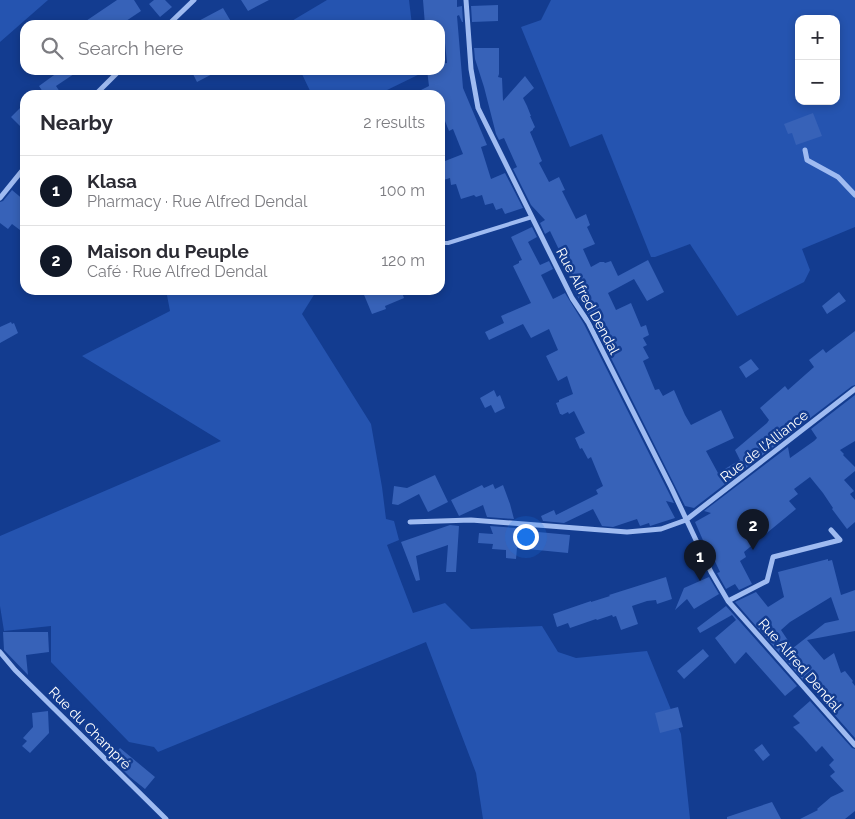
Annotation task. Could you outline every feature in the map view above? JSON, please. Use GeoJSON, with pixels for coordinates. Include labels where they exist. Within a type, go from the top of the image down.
{"type":"FeatureCollection","features":[{"type":"Feature","properties":{"kind":"street"},"geometry":{"type":"LineString","coordinates":[[173,20],[194,0]]}},
{"type":"Feature","properties":{"kind":"street","name":"Rue Alfred Dendal"},"geometry":{"type":"LineString","coordinates":[[466,0],[470,57],[478,108],[572,298],[588,322],[711,572],[728,601],[855,745]]}},
{"type":"Feature","properties":{"kind":"street"},"geometry":{"type":"LineString","coordinates":[[100,90],[115,75]]}},
{"type":"Feature","properties":{"kind":"street"},"geometry":{"type":"LineString","coordinates":[[805,150],[807,160],[838,177],[855,195]]}},
{"type":"Feature","properties":{"kind":"street"},"geometry":{"type":"LineString","coordinates":[[0,198],[20,173]]}},
{"type":"Feature","properties":{"kind":"street","name":"Rue de l'Alliance"},"geometry":{"type":"LineString","coordinates":[[410,522],[471,520],[627,532],[661,529],[686,520],[855,389]]}},
{"type":"Feature","properties":{"kind":"street"},"geometry":{"type":"LineString","coordinates":[[728,601],[767,581],[773,557],[840,540],[832,530]]}},
{"type":"Feature","properties":{"kind":"street","name":"Rue du Champré"},"geometry":{"type":"LineString","coordinates":[[0,652],[15,670],[166,819]]}},
{"type":"Feature","properties":{"kind":"lane"},"geometry":{"type":"LineString","coordinates":[[445,243],[532,217]]}},
{"type":"Feature","properties":{"kind":"shaded area"},"geometry":{"type":"Polygon","coordinates":[[[0,0],[48,0],[25,20],[20,20],[20,24],[0,42],[0,0]]]}},
{"type":"Feature","properties":{"kind":"shaded area"},"geometry":{"type":"Polygon","coordinates":[[[327,0],[409,0],[411,20],[293,20],[327,0]]]}},
{"type":"Feature","properties":{"kind":"shaded area"},"geometry":{"type":"Polygon","coordinates":[[[551,0],[855,0],[855,227],[802,249],[810,270],[804,282],[737,316],[690,244],[651,257],[602,134],[570,147],[521,27],[541,20],[551,0]]]}},
{"type":"Feature","properties":{"kind":"shaded area"},"geometry":{"type":"Polygon","coordinates":[[[302,75],[418,75],[387,90],[310,90],[302,75]]]}},
{"type":"Feature","properties":{"kind":"shaded area"},"geometry":{"type":"Polygon","coordinates":[[[167,295],[314,295],[302,314],[371,424],[386,519],[394,521],[399,540],[387,545],[413,613],[445,603],[471,629],[542,626],[558,652],[576,658],[647,651],[681,734],[690,819],[483,819],[476,773],[426,642],[158,752],[154,747],[129,742],[51,662],[51,626],[4,631],[0,606],[0,536],[221,441],[82,356],[170,311],[167,295]]]}},
{"type":"Feature","properties":{"kind":"building"},"geometry":{"type":"Polygon","coordinates":[[[117,0],[134,0],[141,11],[128,20],[87,20],[117,0]]]}},
{"type":"Feature","properties":{"kind":"building"},"geometry":{"type":"Polygon","coordinates":[[[154,0],[165,0],[172,7],[160,17],[149,4],[154,0]]]}},
{"type":"Feature","properties":{"kind":"building"},"geometry":{"type":"Polygon","coordinates":[[[241,0],[269,0],[248,11],[241,0]]]}},
{"type":"Feature","properties":{"kind":"building"},"geometry":{"type":"Polygon","coordinates":[[[423,0],[457,0],[457,7],[462,6],[463,22],[459,15],[457,16],[463,88],[487,145],[481,147],[491,179],[505,173],[523,208],[505,214],[502,208],[496,210],[493,203],[485,205],[482,195],[461,199],[456,184],[451,185],[450,178],[445,180],[445,161],[463,154],[453,129],[449,131],[445,121],[445,90],[421,90],[429,86],[428,75],[445,75],[445,63],[447,63],[445,20],[425,20],[423,0]]]}},
{"type":"Feature","properties":{"kind":"building"},"geometry":{"type":"Polygon","coordinates":[[[498,5],[498,21],[472,22],[471,6],[498,5]]]}},
{"type":"Feature","properties":{"kind":"building"},"geometry":{"type":"Polygon","coordinates":[[[223,8],[230,20],[200,20],[223,8]]]}},
{"type":"Feature","properties":{"kind":"building"},"geometry":{"type":"Polygon","coordinates":[[[474,48],[499,48],[498,77],[502,78],[503,101],[525,76],[534,88],[523,98],[535,127],[530,132],[542,161],[539,163],[549,182],[559,177],[565,190],[562,191],[576,219],[586,214],[590,225],[587,227],[595,244],[583,249],[591,267],[600,262],[611,261],[618,276],[648,260],[664,292],[647,301],[634,279],[608,293],[616,310],[631,303],[641,327],[646,325],[649,335],[643,338],[647,345],[643,347],[649,358],[643,361],[655,390],[659,389],[663,396],[674,390],[691,425],[721,410],[734,438],[706,451],[718,473],[740,460],[735,450],[769,420],[760,408],[785,386],[788,390],[814,367],[809,360],[823,349],[826,353],[855,331],[855,385],[805,422],[803,419],[785,433],[786,437],[694,508],[685,506],[592,320],[573,289],[577,287],[550,231],[545,234],[540,223],[545,220],[531,205],[513,169],[517,167],[504,138],[499,140],[496,134],[475,59],[474,48]]]}},
{"type":"Feature","properties":{"kind":"building"},"geometry":{"type":"Polygon","coordinates":[[[54,75],[72,75],[56,86],[59,90],[42,90],[39,86],[54,75]]]}},
{"type":"Feature","properties":{"kind":"building"},"geometry":{"type":"Polygon","coordinates":[[[194,75],[210,75],[197,82],[194,75]]]}},
{"type":"Feature","properties":{"kind":"building"},"geometry":{"type":"Polygon","coordinates":[[[20,108],[20,126],[11,117],[20,108]]]}},
{"type":"Feature","properties":{"kind":"building"},"geometry":{"type":"Polygon","coordinates":[[[813,113],[822,136],[796,145],[792,133],[788,134],[784,124],[813,113]]]}},
{"type":"Feature","properties":{"kind":"building"},"geometry":{"type":"Polygon","coordinates":[[[12,190],[20,197],[20,230],[12,224],[8,229],[0,223],[0,202],[12,190]]]}},
{"type":"Feature","properties":{"kind":"building"},"geometry":{"type":"Polygon","coordinates":[[[532,227],[537,237],[528,242],[540,265],[549,261],[553,269],[541,275],[553,299],[565,293],[584,324],[674,503],[666,501],[675,518],[650,526],[649,523],[640,526],[637,519],[613,527],[602,526],[593,509],[564,523],[543,521],[541,516],[554,510],[556,515],[598,494],[596,490],[603,486],[591,457],[588,459],[582,448],[580,449],[575,438],[585,433],[574,411],[562,415],[556,403],[573,394],[567,376],[558,381],[546,356],[558,350],[549,329],[531,338],[523,324],[489,340],[485,332],[504,323],[501,316],[531,303],[513,266],[522,260],[511,237],[532,227]]]}},
{"type":"Feature","properties":{"kind":"building"},"geometry":{"type":"Polygon","coordinates":[[[839,292],[846,301],[827,314],[822,306],[839,292]]]}},
{"type":"Feature","properties":{"kind":"building"},"geometry":{"type":"Polygon","coordinates":[[[364,295],[403,295],[404,298],[385,306],[386,309],[372,314],[364,295]]]}},
{"type":"Feature","properties":{"kind":"building"},"geometry":{"type":"Polygon","coordinates":[[[11,322],[12,324],[14,323],[18,333],[0,343],[0,327],[11,322]]]}},
{"type":"Feature","properties":{"kind":"building"},"geometry":{"type":"Polygon","coordinates":[[[751,359],[759,369],[746,378],[739,367],[751,359]]]}},
{"type":"Feature","properties":{"kind":"building"},"geometry":{"type":"Polygon","coordinates":[[[494,390],[497,397],[500,395],[505,408],[495,413],[491,405],[485,408],[480,398],[494,390]]]}},
{"type":"Feature","properties":{"kind":"building"},"geometry":{"type":"Polygon","coordinates":[[[855,395],[855,441],[840,450],[855,467],[855,471],[844,480],[854,491],[850,494],[855,500],[855,522],[847,529],[810,477],[794,489],[798,494],[789,501],[796,509],[744,552],[746,557],[740,561],[752,584],[739,590],[735,584],[726,589],[717,573],[720,572],[711,553],[709,554],[695,522],[711,513],[704,511],[788,447],[790,458],[814,441],[817,438],[811,429],[855,395]]]}},
{"type":"Feature","properties":{"kind":"building"},"geometry":{"type":"Polygon","coordinates":[[[435,475],[448,502],[428,512],[419,494],[398,505],[392,504],[394,486],[407,488],[435,475]]]}},
{"type":"Feature","properties":{"kind":"building"},"geometry":{"type":"Polygon","coordinates":[[[493,484],[495,489],[503,485],[514,519],[487,517],[483,505],[459,516],[451,500],[482,485],[484,488],[493,484]]]}},
{"type":"Feature","properties":{"kind":"building"},"geometry":{"type":"Polygon","coordinates":[[[450,525],[459,526],[456,572],[446,572],[448,545],[416,556],[420,580],[416,581],[401,542],[450,525]]]}},
{"type":"Feature","properties":{"kind":"building"},"geometry":{"type":"Polygon","coordinates":[[[490,526],[570,535],[568,553],[517,548],[516,559],[506,558],[506,550],[492,549],[493,544],[478,543],[479,533],[493,534],[490,526]]]}},
{"type":"Feature","properties":{"kind":"building"},"geometry":{"type":"Polygon","coordinates":[[[828,559],[828,561],[832,560],[841,595],[855,590],[855,631],[807,640],[824,660],[834,653],[841,673],[845,671],[853,681],[855,686],[855,738],[735,602],[756,592],[768,607],[784,597],[778,572],[828,559]],[[831,597],[790,622],[781,630],[793,648],[825,623],[839,620],[831,597]]]}},
{"type":"Feature","properties":{"kind":"building"},"geometry":{"type":"Polygon","coordinates":[[[666,577],[672,599],[657,604],[656,600],[647,601],[632,606],[638,624],[621,630],[616,616],[613,617],[612,615],[570,628],[568,623],[557,627],[553,614],[666,577]]]}},
{"type":"Feature","properties":{"kind":"building"},"geometry":{"type":"Polygon","coordinates":[[[709,577],[719,594],[694,609],[687,599],[675,610],[684,588],[709,577]]]}},
{"type":"Feature","properties":{"kind":"building"},"geometry":{"type":"Polygon","coordinates":[[[726,606],[797,686],[785,696],[746,652],[735,664],[715,638],[736,620],[732,615],[700,633],[697,628],[726,606]]]}},
{"type":"Feature","properties":{"kind":"building"},"geometry":{"type":"Polygon","coordinates":[[[3,632],[48,632],[49,652],[26,655],[28,675],[4,650],[3,632]]]}},
{"type":"Feature","properties":{"kind":"building"},"geometry":{"type":"Polygon","coordinates":[[[703,649],[709,656],[684,679],[677,671],[703,649]]]}},
{"type":"Feature","properties":{"kind":"building"},"geometry":{"type":"Polygon","coordinates":[[[810,701],[852,748],[855,749],[855,811],[845,819],[800,819],[818,810],[831,797],[844,791],[830,776],[835,772],[829,765],[834,760],[822,746],[816,752],[793,727],[800,723],[793,716],[810,701]]]}},
{"type":"Feature","properties":{"kind":"building"},"geometry":{"type":"Polygon","coordinates":[[[678,707],[683,727],[660,733],[655,713],[678,707]]]}},
{"type":"Feature","properties":{"kind":"building"},"geometry":{"type":"Polygon","coordinates":[[[48,711],[49,733],[30,753],[22,746],[27,741],[23,738],[33,727],[32,713],[48,711]]]}},
{"type":"Feature","properties":{"kind":"building"},"geometry":{"type":"Polygon","coordinates":[[[762,744],[770,755],[763,761],[754,750],[762,744]]]}},
{"type":"Feature","properties":{"kind":"building"},"geometry":{"type":"Polygon","coordinates":[[[120,748],[155,777],[145,789],[118,765],[120,762],[113,756],[120,748]]]}},
{"type":"Feature","properties":{"kind":"building"},"geometry":{"type":"Polygon","coordinates":[[[772,802],[781,819],[727,819],[727,817],[772,802]]]}},
{"type":"Feature","properties":{"kind":"place","name":"Maison du Peuple"},"geometry":{"type":"Point","coordinates":[753,550]}},
{"type":"Feature","properties":{"kind":"place","name":"Klasa"},"geometry":{"type":"Point","coordinates":[700,581]}}]}
